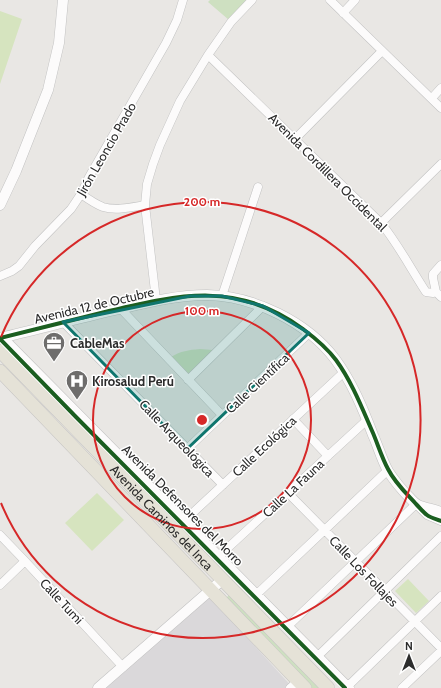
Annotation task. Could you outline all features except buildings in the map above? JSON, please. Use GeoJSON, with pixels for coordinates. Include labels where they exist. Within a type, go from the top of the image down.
{"type":"FeatureCollection","features":[{"type":"Feature","properties":{"kind":"main road","name":"Avenida Caminos del Inca"},"geometry":{"type":"LineString","coordinates":[[0,351],[328,688]]}},
{"type":"Feature","properties":{"kind":"main road","name":"Avenida Caminos del Inca"},"geometry":{"type":"LineString","coordinates":[[0,371],[211,590],[297,686]]}},
{"type":"Feature","properties":{"kind":"street"},"geometry":{"type":"LineString","coordinates":[[0,205],[16,171],[48,90],[59,44],[63,0]]}},
{"type":"Feature","properties":{"kind":"street","name":"Jirón Leoncio Prado"},"geometry":{"type":"LineString","coordinates":[[0,276],[12,271],[18,266],[71,209],[81,194],[89,177],[166,43],[177,20],[183,0]]}},
{"type":"Feature","properties":{"kind":"street"},"geometry":{"type":"LineString","coordinates":[[156,300],[145,205],[153,164],[180,101],[208,55],[231,22],[252,0]]}},
{"type":"Feature","properties":{"kind":"street"},"geometry":{"type":"LineString","coordinates":[[330,0],[441,108]]}},
{"type":"Feature","properties":{"kind":"street"},"geometry":{"type":"LineString","coordinates":[[343,13],[355,0]]}},
{"type":"Feature","properties":{"kind":"street"},"geometry":{"type":"LineString","coordinates":[[295,139],[382,51]]}},
{"type":"Feature","properties":{"kind":"street","name":"Avenida Cordillera Occidental"},"geometry":{"type":"LineString","coordinates":[[208,55],[382,223],[426,292],[439,294]]}},
{"type":"Feature","properties":{"kind":"street"},"geometry":{"type":"LineString","coordinates":[[432,98],[441,88]]}},
{"type":"Feature","properties":{"kind":"street"},"geometry":{"type":"LineString","coordinates":[[382,223],[441,164]]}},
{"type":"Feature","properties":{"kind":"street"},"geometry":{"type":"LineString","coordinates":[[222,296],[258,187]]}},
{"type":"Feature","properties":{"kind":"street"},"geometry":{"type":"LineString","coordinates":[[81,194],[104,207],[120,208],[145,205]]}},
{"type":"Feature","properties":{"kind":"street","name":"Avenida Cordillera Occidental"},"geometry":{"type":"LineString","coordinates":[[439,294],[432,278],[433,274],[441,265]]}},
{"type":"Feature","properties":{"kind":"street","name":"Avenida 12 de Octubre"},"geometry":{"type":"LineString","coordinates":[[1,337],[156,300],[208,295],[240,299],[263,306],[293,321],[319,342],[335,359],[354,389],[388,470],[400,488],[427,515],[441,521]]}},
{"type":"Feature","properties":{"kind":"street"},"geometry":{"type":"LineString","coordinates":[[188,380],[263,306]]}},
{"type":"Feature","properties":{"kind":"street"},"geometry":{"type":"LineString","coordinates":[[120,308],[222,415]]}},
{"type":"Feature","properties":{"kind":"street","name":"Calle Arqueológica"},"geometry":{"type":"LineString","coordinates":[[63,322],[223,485]]}},
{"type":"Feature","properties":{"kind":"street","name":"Calle Científica"},"geometry":{"type":"LineString","coordinates":[[187,449],[309,333]]}},
{"type":"Feature","properties":{"kind":"street","name":"Avenida Defensores del Morro"},"geometry":{"type":"LineString","coordinates":[[1,337],[288,626],[320,654],[349,687]]}},
{"type":"Feature","properties":{"kind":"street","name":"Calle Ecológica"},"geometry":{"type":"LineString","coordinates":[[184,521],[344,372]]}},
{"type":"Feature","properties":{"kind":"street"},"geometry":{"type":"LineString","coordinates":[[293,419],[328,456]]}},
{"type":"Feature","properties":{"kind":"street","name":"Calle La Fauna"},"geometry":{"type":"LineString","coordinates":[[219,556],[367,420]]}},
{"type":"Feature","properties":{"kind":"street"},"geometry":{"type":"LineString","coordinates":[[257,594],[388,470]]}},
{"type":"Feature","properties":{"kind":"street","name":"Calle Los Follajes"},"geometry":{"type":"LineString","coordinates":[[288,493],[441,650]]}},
{"type":"Feature","properties":{"kind":"street"},"geometry":{"type":"LineString","coordinates":[[288,626],[416,504]]}},
{"type":"Feature","properties":{"kind":"street","name":"Avenida 12 de Octubre"},"geometry":{"type":"LineString","coordinates":[[416,504],[441,512]]}},
{"type":"Feature","properties":{"kind":"street","name":"Calle Tumi"},"geometry":{"type":"LineString","coordinates":[[0,536],[123,667]]}},
{"type":"Feature","properties":{"kind":"street"},"geometry":{"type":"LineString","coordinates":[[320,654],[441,536]]}},
{"type":"Feature","properties":{"kind":"street"},"geometry":{"type":"LineString","coordinates":[[0,585],[25,561]]}},
{"type":"Feature","properties":{"kind":"street"},"geometry":{"type":"LineString","coordinates":[[98,688],[233,570]]}},
{"type":"Feature","properties":{"kind":"street"},"geometry":{"type":"LineString","coordinates":[[349,687],[441,596]]}},
{"type":"Feature","properties":{"kind":"street"},"geometry":{"type":"LineString","coordinates":[[402,688],[441,650]]}},
{"type":"Feature","properties":{"kind":"highlighted area"},"geometry":{"type":"Polygon","coordinates":[[[190,296],[222,296],[263,306],[309,333],[187,449],[63,322],[190,296]]]}},
{"type":"Feature","properties":{"kind":"shaded area"},"geometry":{"type":"Polygon","coordinates":[[[210,597],[293,688],[102,688],[191,613],[210,597]]]}},
{"type":"Feature","properties":{"kind":"green space"},"geometry":{"type":"Polygon","coordinates":[[[210,0],[247,0],[229,20],[208,2],[210,0]]]}},
{"type":"Feature","properties":{"kind":"green space"},"geometry":{"type":"Polygon","coordinates":[[[0,11],[22,19],[0,84],[0,11]]]}},
{"type":"Feature","properties":{"kind":"green space"},"geometry":{"type":"Polygon","coordinates":[[[200,349],[213,350],[190,376],[171,357],[185,351],[200,349]]]}},
{"type":"Feature","properties":{"kind":"green space"},"geometry":{"type":"Polygon","coordinates":[[[97,493],[124,520],[92,551],[65,523],[97,493]]]}},
{"type":"Feature","properties":{"kind":"green space"},"geometry":{"type":"Polygon","coordinates":[[[408,579],[429,601],[416,613],[395,591],[408,579]]]}},
{"type":"Feature","properties":{"kind":"green space"},"geometry":{"type":"Polygon","coordinates":[[[231,593],[324,688],[312,688],[225,599],[231,593]]]}},
{"type":"Feature","properties":{"kind":"cycle path"},"geometry":{"type":"LineString","coordinates":[[0,338],[109,311],[161,300],[209,296],[232,298],[255,304],[279,314],[303,329],[321,343],[342,368],[352,386],[388,469],[394,479],[426,514],[441,521]]}},
{"type":"Feature","properties":{"kind":"cycle path"},"geometry":{"type":"LineString","coordinates":[[0,339],[345,688]]}},
{"type":"Feature","properties":{"kind":"place","name":"CableMas"},"geometry":{"type":"Point","coordinates":[54,362]}},
{"type":"Feature","properties":{"kind":"place","name":"Kirosalud Perú"},"geometry":{"type":"Point","coordinates":[77,400]}}]}
